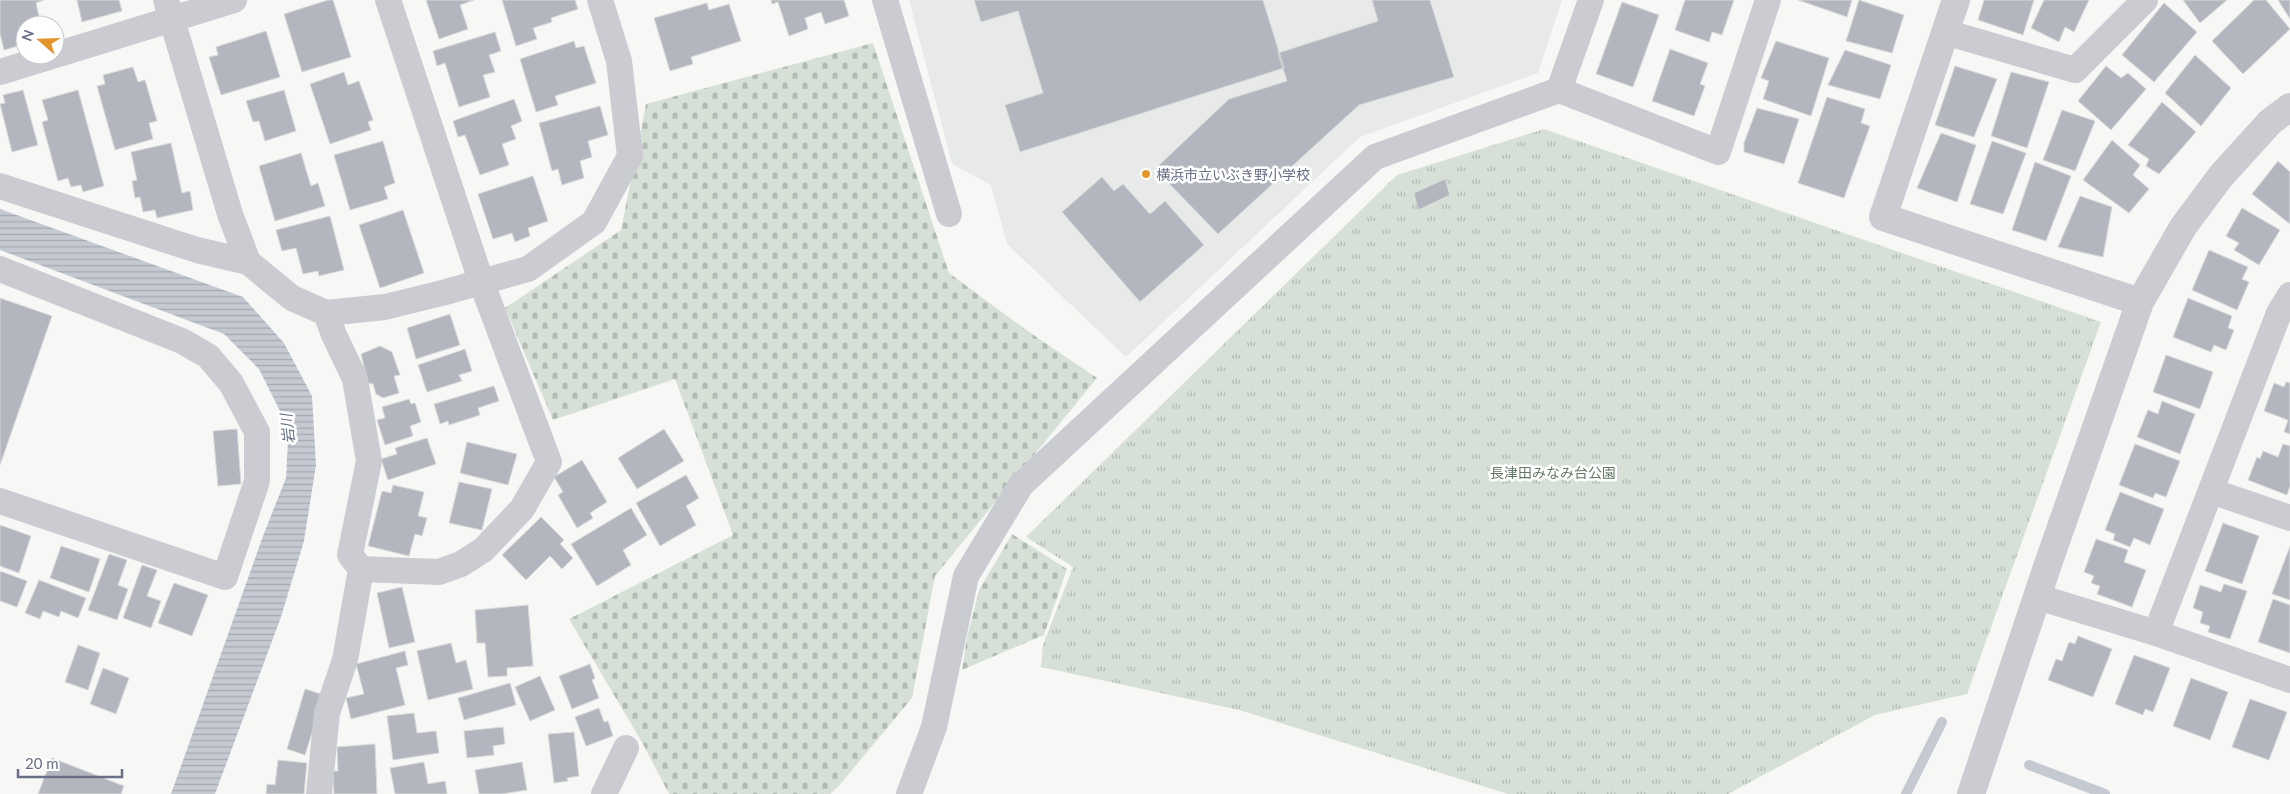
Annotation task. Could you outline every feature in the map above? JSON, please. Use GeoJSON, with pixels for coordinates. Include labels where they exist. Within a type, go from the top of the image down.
{"type":"FeatureCollection","features":[{"type":"Feature","properties":{"kind":"street"},"geometry":{"type":"LineString","coordinates":[[0,72],[168,10],[234,0]]}},
{"type":"Feature","properties":{"kind":"street"},"geometry":{"type":"LineString","coordinates":[[361,569],[439,572],[461,564],[483,550],[522,509],[549,462],[481,281],[388,0]]}},
{"type":"Feature","properties":{"kind":"street"},"geometry":{"type":"LineString","coordinates":[[0,186],[198,250],[248,262],[292,298],[326,313],[385,307],[528,269],[594,222],[630,156],[619,61],[600,0]]}},
{"type":"Feature","properties":{"kind":"street"},"geometry":{"type":"LineString","coordinates":[[885,0],[949,214]]}},
{"type":"Feature","properties":{"kind":"street"},"geometry":{"type":"LineString","coordinates":[[1559,90],[1591,0]]}},
{"type":"Feature","properties":{"kind":"street"},"geometry":{"type":"LineString","coordinates":[[909,794],[934,727],[966,576],[1021,485],[1376,157],[1559,90],[1718,152],[1768,0]]}},
{"type":"Feature","properties":{"kind":"street"},"geometry":{"type":"LineString","coordinates":[[1956,0],[1883,217],[2140,302]]}},
{"type":"Feature","properties":{"kind":"street"},"geometry":{"type":"LineString","coordinates":[[1945,32],[2075,70],[2145,0]]}},
{"type":"Feature","properties":{"kind":"street"},"geometry":{"type":"LineString","coordinates":[[168,10],[230,214],[248,262]]}},
{"type":"Feature","properties":{"kind":"street"},"geometry":{"type":"LineString","coordinates":[[1971,794],[2140,302],[2183,227],[2221,176],[2270,122],[2290,106]]}},
{"type":"Feature","properties":{"kind":"street"},"geometry":{"type":"LineString","coordinates":[[0,269],[182,341],[208,356],[231,382],[257,432],[257,481],[225,577],[0,501]]}},
{"type":"Feature","properties":{"kind":"street"},"geometry":{"type":"LineString","coordinates":[[2156,632],[2275,322],[2290,295]]}},
{"type":"Feature","properties":{"kind":"street"},"geometry":{"type":"LineString","coordinates":[[318,794],[327,713],[346,660],[361,569],[350,555],[369,461],[355,379],[334,335],[326,313]]}},
{"type":"Feature","properties":{"kind":"street"},"geometry":{"type":"LineString","coordinates":[[2211,491],[2290,518]]}},
{"type":"Feature","properties":{"kind":"street"},"geometry":{"type":"LineString","coordinates":[[2038,597],[2156,632],[2290,680]]}},
{"type":"Feature","properties":{"kind":"street"},"geometry":{"type":"LineString","coordinates":[[604,794],[626,748]]}},
{"type":"Feature","properties":{"kind":"shaded area","name":"横浜市立いぶき野小学校"},"geometry":{"type":"Polygon","coordinates":[[[909,0],[1562,0],[1538,73],[1360,137],[1126,357],[1007,244],[991,185],[952,164],[909,0]]]}},
{"type":"Feature","properties":{"kind":"green space"},"geometry":{"type":"Polygon","coordinates":[[[873,43],[949,273],[1029,332],[1097,378],[935,576],[912,698],[837,788],[830,794],[669,794],[643,744],[569,619],[733,535],[675,379],[553,420],[505,308],[621,230],[646,104],[873,43]]]}},
{"type":"Feature","properties":{"kind":"green space","name":"長津田みなみ台公園"},"geometry":{"type":"Polygon","coordinates":[[[1544,129],[2101,322],[1967,694],[1875,715],[1728,794],[1508,794],[1239,710],[1041,667],[1043,645],[1073,567],[1026,537],[1397,175],[1544,129]]]}},
{"type":"Feature","properties":{"kind":"green space"},"geometry":{"type":"Polygon","coordinates":[[[1012,534],[1067,569],[1044,635],[962,670],[967,637],[979,590],[1012,534]]]}},
{"type":"Feature","properties":{"kind":"water","name":"岩川"},"geometry":{"type":"Polygon","coordinates":[[[0,209],[243,297],[284,343],[312,396],[316,465],[304,541],[281,617],[215,794],[171,794],[263,536],[286,478],[288,441],[281,413],[259,369],[224,334],[0,250],[0,209]]]}},
{"type":"Feature","properties":{"kind":"building"},"geometry":{"type":"Polygon","coordinates":[[[0,0],[44,0],[36,3],[39,15],[15,15],[15,47],[4,50],[0,34],[0,0]]]}},
{"type":"Feature","properties":{"kind":"building"},"geometry":{"type":"Polygon","coordinates":[[[77,0],[119,0],[122,11],[82,22],[77,0]]]}},
{"type":"Feature","properties":{"kind":"building"},"geometry":{"type":"Polygon","coordinates":[[[333,0],[351,57],[302,72],[284,14],[333,0]]]}},
{"type":"Feature","properties":{"kind":"building"},"geometry":{"type":"Polygon","coordinates":[[[426,0],[474,0],[460,5],[468,29],[439,39],[426,0]]]}},
{"type":"Feature","properties":{"kind":"building"},"geometry":{"type":"Polygon","coordinates":[[[502,0],[575,0],[578,9],[551,18],[552,22],[533,28],[537,39],[516,46],[502,0]]]}},
{"type":"Feature","properties":{"kind":"building"},"geometry":{"type":"Polygon","coordinates":[[[771,0],[844,0],[849,16],[825,24],[821,12],[805,18],[808,29],[789,36],[778,2],[772,4],[771,0]]]}},
{"type":"Feature","properties":{"kind":"building"},"geometry":{"type":"Polygon","coordinates":[[[974,0],[1263,0],[1284,68],[1020,152],[1005,105],[1043,93],[1018,11],[981,22],[974,0]]]}},
{"type":"Feature","properties":{"kind":"building"},"geometry":{"type":"Polygon","coordinates":[[[1372,0],[1430,0],[1454,77],[1359,105],[1218,234],[1155,169],[1229,99],[1287,81],[1278,53],[1378,21],[1372,0]]]}},
{"type":"Feature","properties":{"kind":"building"},"geometry":{"type":"Polygon","coordinates":[[[1685,0],[1734,0],[1722,35],[1712,32],[1709,42],[1675,30],[1685,0]]]}},
{"type":"Feature","properties":{"kind":"building"},"geometry":{"type":"Polygon","coordinates":[[[1798,0],[1852,0],[1847,17],[1798,0]]]}},
{"type":"Feature","properties":{"kind":"building"},"geometry":{"type":"Polygon","coordinates":[[[1859,0],[1904,15],[1892,53],[1846,41],[1859,0]]]}},
{"type":"Feature","properties":{"kind":"building"},"geometry":{"type":"Polygon","coordinates":[[[1984,0],[2034,0],[2023,35],[1978,20],[1984,0]]]}},
{"type":"Feature","properties":{"kind":"building"},"geometry":{"type":"Polygon","coordinates":[[[2044,0],[2089,0],[2074,32],[2065,27],[2059,42],[2031,28],[2044,0]]]}},
{"type":"Feature","properties":{"kind":"building"},"geometry":{"type":"Polygon","coordinates":[[[2183,0],[2227,0],[2200,23],[2183,0]]]}},
{"type":"Feature","properties":{"kind":"building"},"geometry":{"type":"Polygon","coordinates":[[[2254,0],[2266,0],[2290,29],[2243,74],[2212,41],[2254,0]]]}},
{"type":"Feature","properties":{"kind":"building"},"geometry":{"type":"Polygon","coordinates":[[[2278,0],[2290,0],[2290,19],[2278,0]]]}},
{"type":"Feature","properties":{"kind":"building"},"geometry":{"type":"Polygon","coordinates":[[[1622,2],[1659,15],[1633,87],[1596,74],[1622,2]]]}},
{"type":"Feature","properties":{"kind":"building"},"geometry":{"type":"Polygon","coordinates":[[[707,3],[709,10],[729,4],[741,41],[691,57],[693,64],[670,71],[654,18],[707,3]]]}},
{"type":"Feature","properties":{"kind":"building"},"geometry":{"type":"Polygon","coordinates":[[[2164,3],[2197,32],[2154,82],[2122,55],[2164,3]]]}},
{"type":"Feature","properties":{"kind":"building"},"geometry":{"type":"Polygon","coordinates":[[[266,31],[280,77],[221,95],[209,57],[218,55],[216,47],[266,31]]]}},
{"type":"Feature","properties":{"kind":"building"},"geometry":{"type":"Polygon","coordinates":[[[495,32],[501,51],[489,55],[495,72],[483,75],[490,97],[459,107],[445,63],[437,66],[433,51],[495,32]]]}},
{"type":"Feature","properties":{"kind":"building"},"geometry":{"type":"Polygon","coordinates":[[[574,41],[576,48],[584,46],[596,83],[555,96],[558,105],[536,112],[520,59],[574,41]]]}},
{"type":"Feature","properties":{"kind":"building"},"geometry":{"type":"Polygon","coordinates":[[[1776,41],[1829,58],[1811,116],[1763,99],[1769,81],[1761,78],[1776,41]]]}},
{"type":"Feature","properties":{"kind":"building"},"geometry":{"type":"Polygon","coordinates":[[[1670,49],[1708,63],[1700,84],[1705,86],[1694,116],[1652,101],[1670,49]]]}},
{"type":"Feature","properties":{"kind":"building"},"geometry":{"type":"Polygon","coordinates":[[[1845,50],[1891,65],[1880,99],[1828,85],[1845,50]]]}},
{"type":"Feature","properties":{"kind":"building"},"geometry":{"type":"Polygon","coordinates":[[[2195,55],[2231,88],[2201,126],[2165,93],[2195,55]]]}},
{"type":"Feature","properties":{"kind":"building"},"geometry":{"type":"Polygon","coordinates":[[[1955,66],[1997,79],[1974,137],[1935,125],[1955,66]]]}},
{"type":"Feature","properties":{"kind":"building"},"geometry":{"type":"Polygon","coordinates":[[[2106,66],[2121,78],[2128,73],[2146,89],[2111,130],[2078,101],[2106,66]]]}},
{"type":"Feature","properties":{"kind":"building"},"geometry":{"type":"Polygon","coordinates":[[[133,67],[138,82],[145,80],[157,121],[149,123],[153,139],[115,150],[97,86],[105,84],[103,75],[133,67]]]}},
{"type":"Feature","properties":{"kind":"building"},"geometry":{"type":"Polygon","coordinates":[[[344,72],[348,85],[359,81],[373,120],[368,122],[371,130],[330,144],[310,84],[344,72]]]}},
{"type":"Feature","properties":{"kind":"building"},"geometry":{"type":"Polygon","coordinates":[[[2011,72],[2049,82],[2027,148],[1991,136],[2011,72]]]}},
{"type":"Feature","properties":{"kind":"building"},"geometry":{"type":"Polygon","coordinates":[[[23,90],[38,145],[12,152],[0,104],[5,103],[3,95],[23,90]]]}},
{"type":"Feature","properties":{"kind":"building"},"geometry":{"type":"Polygon","coordinates":[[[78,90],[104,186],[83,192],[81,185],[71,187],[68,178],[58,181],[42,122],[48,120],[42,100],[78,90]]]}},
{"type":"Feature","properties":{"kind":"building"},"geometry":{"type":"Polygon","coordinates":[[[284,90],[296,131],[265,141],[259,121],[253,122],[246,101],[284,90]]]}},
{"type":"Feature","properties":{"kind":"building"},"geometry":{"type":"Polygon","coordinates":[[[1827,97],[1865,109],[1861,123],[1870,126],[1844,198],[1798,183],[1827,97]]]}},
{"type":"Feature","properties":{"kind":"building"},"geometry":{"type":"Polygon","coordinates":[[[514,99],[522,121],[511,126],[516,139],[502,144],[509,165],[480,175],[465,135],[458,137],[453,121],[514,99]]]}},
{"type":"Feature","properties":{"kind":"building"},"geometry":{"type":"Polygon","coordinates":[[[2162,102],[2196,132],[2159,174],[2146,166],[2149,159],[2128,145],[2162,102]]]}},
{"type":"Feature","properties":{"kind":"building"},"geometry":{"type":"Polygon","coordinates":[[[600,106],[608,135],[588,141],[592,157],[580,161],[584,178],[562,185],[558,169],[552,171],[539,123],[600,106]]]}},
{"type":"Feature","properties":{"kind":"building"},"geometry":{"type":"Polygon","coordinates":[[[1757,108],[1799,119],[1784,164],[1744,152],[1744,143],[1757,108]]]}},
{"type":"Feature","properties":{"kind":"building"},"geometry":{"type":"Polygon","coordinates":[[[2062,110],[2095,121],[2075,171],[2043,160],[2062,110]]]}},
{"type":"Feature","properties":{"kind":"building"},"geometry":{"type":"Polygon","coordinates":[[[1941,133],[1976,145],[1957,202],[1917,188],[1941,133]]]}},
{"type":"Feature","properties":{"kind":"building"},"geometry":{"type":"Polygon","coordinates":[[[2112,140],[2140,165],[2133,175],[2149,189],[2129,213],[2083,180],[2112,140]]]}},
{"type":"Feature","properties":{"kind":"building"},"geometry":{"type":"Polygon","coordinates":[[[383,141],[395,183],[384,187],[388,199],[350,210],[334,155],[383,141]]]}},
{"type":"Feature","properties":{"kind":"building"},"geometry":{"type":"Polygon","coordinates":[[[1992,141],[2026,153],[2003,214],[1970,204],[1992,141]]]}},
{"type":"Feature","properties":{"kind":"building"},"geometry":{"type":"Polygon","coordinates":[[[171,143],[182,193],[190,191],[193,210],[157,218],[155,210],[143,212],[140,197],[135,198],[132,181],[137,180],[131,152],[171,143]]]}},
{"type":"Feature","properties":{"kind":"building"},"geometry":{"type":"Polygon","coordinates":[[[301,153],[311,186],[318,183],[325,206],[275,221],[259,166],[301,153]]]}},
{"type":"Feature","properties":{"kind":"building"},"geometry":{"type":"Polygon","coordinates":[[[2278,161],[2290,172],[2290,224],[2252,194],[2278,161]]]}},
{"type":"Feature","properties":{"kind":"building"},"geometry":{"type":"Polygon","coordinates":[[[2035,162],[2071,176],[2046,241],[2012,230],[2035,162]]]}},
{"type":"Feature","properties":{"kind":"building"},"geometry":{"type":"Polygon","coordinates":[[[533,176],[548,221],[528,228],[530,236],[515,242],[512,233],[493,239],[478,194],[533,176]]]}},
{"type":"Feature","properties":{"kind":"building"},"geometry":{"type":"Polygon","coordinates":[[[1102,177],[1114,191],[1123,184],[1150,214],[1165,201],[1204,245],[1140,302],[1062,212],[1102,177]]]}},
{"type":"Feature","properties":{"kind":"building"},"geometry":{"type":"Polygon","coordinates":[[[1445,179],[1450,195],[1418,210],[1414,193],[1445,179]]]}},
{"type":"Feature","properties":{"kind":"building"},"geometry":{"type":"Polygon","coordinates":[[[2080,196],[2112,207],[2103,257],[2058,247],[2080,196]]]}},
{"type":"Feature","properties":{"kind":"building"},"geometry":{"type":"Polygon","coordinates":[[[2242,208],[2280,230],[2259,265],[2234,250],[2239,243],[2226,236],[2242,208]]]}},
{"type":"Feature","properties":{"kind":"building"},"geometry":{"type":"Polygon","coordinates":[[[403,210],[424,273],[380,288],[359,225],[403,210]]]}},
{"type":"Feature","properties":{"kind":"building"},"geometry":{"type":"Polygon","coordinates":[[[330,216],[344,270],[319,276],[318,271],[303,274],[296,248],[282,251],[276,230],[330,216]]]}},
{"type":"Feature","properties":{"kind":"building"},"geometry":{"type":"Polygon","coordinates":[[[2209,250],[2248,267],[2242,279],[2249,282],[2237,310],[2192,290],[2209,250]]]}},
{"type":"Feature","properties":{"kind":"building"},"geometry":{"type":"Polygon","coordinates":[[[0,298],[52,316],[0,465],[0,298]]]}},
{"type":"Feature","properties":{"kind":"building"},"geometry":{"type":"Polygon","coordinates":[[[2188,298],[2232,316],[2228,328],[2234,330],[2226,350],[2214,345],[2211,352],[2173,337],[2188,298]]]}},
{"type":"Feature","properties":{"kind":"building"},"geometry":{"type":"Polygon","coordinates":[[[450,314],[460,345],[416,359],[407,328],[450,314]]]}},
{"type":"Feature","properties":{"kind":"building"},"geometry":{"type":"Polygon","coordinates":[[[380,346],[392,352],[400,375],[394,376],[399,393],[383,398],[376,394],[373,384],[368,383],[361,354],[380,346]]]}},
{"type":"Feature","properties":{"kind":"building"},"geometry":{"type":"Polygon","coordinates":[[[465,349],[472,371],[459,375],[462,381],[427,392],[418,365],[465,349]]]}},
{"type":"Feature","properties":{"kind":"building"},"geometry":{"type":"Polygon","coordinates":[[[2166,355],[2213,372],[2200,409],[2153,392],[2166,355]]]}},
{"type":"Feature","properties":{"kind":"building"},"geometry":{"type":"Polygon","coordinates":[[[2286,382],[2290,383],[2290,434],[2284,432],[2288,420],[2264,411],[2274,383],[2284,387],[2286,382]]]}},
{"type":"Feature","properties":{"kind":"building"},"geometry":{"type":"Polygon","coordinates":[[[494,386],[499,401],[478,408],[480,415],[449,425],[448,421],[440,424],[434,404],[494,386]]]}},
{"type":"Feature","properties":{"kind":"building"},"geometry":{"type":"Polygon","coordinates":[[[409,399],[411,404],[415,403],[421,422],[410,426],[413,436],[385,445],[377,420],[385,418],[382,407],[409,399]]]}},
{"type":"Feature","properties":{"kind":"building"},"geometry":{"type":"Polygon","coordinates":[[[2162,401],[2195,414],[2180,454],[2137,437],[2148,410],[2158,414],[2162,401]]]}},
{"type":"Feature","properties":{"kind":"building"},"geometry":{"type":"Polygon","coordinates":[[[237,429],[241,484],[218,486],[213,431],[237,429]]]}},
{"type":"Feature","properties":{"kind":"building"},"geometry":{"type":"Polygon","coordinates":[[[664,429],[684,461],[637,489],[618,458],[664,429]]]}},
{"type":"Feature","properties":{"kind":"building"},"geometry":{"type":"Polygon","coordinates":[[[427,438],[436,464],[388,480],[381,459],[397,454],[395,448],[427,438]]]}},
{"type":"Feature","properties":{"kind":"building"},"geometry":{"type":"Polygon","coordinates":[[[467,442],[517,454],[508,485],[460,473],[467,442]]]}},
{"type":"Feature","properties":{"kind":"building"},"geometry":{"type":"Polygon","coordinates":[[[2135,444],[2180,461],[2166,497],[2155,493],[2153,498],[2119,485],[2135,444]]]}},
{"type":"Feature","properties":{"kind":"building"},"geometry":{"type":"Polygon","coordinates":[[[2283,444],[2290,446],[2290,486],[2287,495],[2248,480],[2257,457],[2260,459],[2263,451],[2278,457],[2283,444]]]}},
{"type":"Feature","properties":{"kind":"building"},"geometry":{"type":"Polygon","coordinates":[[[582,460],[607,502],[590,513],[593,518],[577,528],[558,495],[563,492],[554,477],[582,460]]]}},
{"type":"Feature","properties":{"kind":"building"},"geometry":{"type":"Polygon","coordinates":[[[686,475],[699,498],[686,506],[696,525],[660,546],[636,503],[686,475]]]}},
{"type":"Feature","properties":{"kind":"building"},"geometry":{"type":"Polygon","coordinates":[[[459,482],[492,489],[482,530],[449,523],[459,482]]]}},
{"type":"Feature","properties":{"kind":"building"},"geometry":{"type":"Polygon","coordinates":[[[393,485],[424,492],[418,516],[427,518],[422,536],[415,534],[409,556],[368,546],[382,491],[391,493],[393,485]]]}},
{"type":"Feature","properties":{"kind":"building"},"geometry":{"type":"Polygon","coordinates":[[[2120,492],[2164,509],[2150,545],[2134,538],[2130,547],[2113,540],[2115,534],[2105,530],[2120,492]]]}},
{"type":"Feature","properties":{"kind":"building"},"geometry":{"type":"Polygon","coordinates":[[[631,508],[647,535],[623,550],[631,565],[597,586],[571,544],[631,508]]]}},
{"type":"Feature","properties":{"kind":"building"},"geometry":{"type":"Polygon","coordinates":[[[541,517],[564,540],[560,544],[573,558],[562,569],[550,556],[526,580],[502,555],[541,517]]]}},
{"type":"Feature","properties":{"kind":"building"},"geometry":{"type":"Polygon","coordinates":[[[2223,523],[2259,536],[2242,584],[2205,571],[2223,523]]]}},
{"type":"Feature","properties":{"kind":"building"},"geometry":{"type":"Polygon","coordinates":[[[0,525],[31,536],[19,573],[0,566],[0,525]]]}},
{"type":"Feature","properties":{"kind":"building"},"geometry":{"type":"Polygon","coordinates":[[[2096,539],[2128,550],[2124,562],[2146,570],[2132,607],[2097,594],[2100,586],[2091,583],[2094,576],[2084,572],[2096,539]]]}},
{"type":"Feature","properties":{"kind":"building"},"geometry":{"type":"Polygon","coordinates":[[[61,546],[100,559],[89,592],[50,578],[61,546]]]}},
{"type":"Feature","properties":{"kind":"building"},"geometry":{"type":"Polygon","coordinates":[[[2290,546],[2290,600],[2272,594],[2290,546]]]}},
{"type":"Feature","properties":{"kind":"building"},"geometry":{"type":"Polygon","coordinates":[[[109,554],[127,560],[118,585],[128,589],[117,620],[88,610],[109,554]]]}},
{"type":"Feature","properties":{"kind":"building"},"geometry":{"type":"Polygon","coordinates":[[[142,565],[157,570],[147,596],[161,601],[151,628],[123,618],[142,565]]]}},
{"type":"Feature","properties":{"kind":"building"},"geometry":{"type":"Polygon","coordinates":[[[0,571],[27,581],[17,607],[0,601],[0,571]]]}},
{"type":"Feature","properties":{"kind":"building"},"geometry":{"type":"Polygon","coordinates":[[[39,580],[86,598],[78,618],[61,611],[59,617],[43,611],[40,619],[25,613],[39,580]]]}},
{"type":"Feature","properties":{"kind":"building"},"geometry":{"type":"Polygon","coordinates":[[[174,583],[208,595],[192,636],[158,623],[174,583]]]}},
{"type":"Feature","properties":{"kind":"building"},"geometry":{"type":"Polygon","coordinates":[[[2224,584],[2247,591],[2230,639],[2208,632],[2210,626],[2200,623],[2203,612],[2193,608],[2200,585],[2221,592],[2224,584]]]}},
{"type":"Feature","properties":{"kind":"building"},"geometry":{"type":"Polygon","coordinates":[[[402,587],[415,642],[389,648],[377,593],[402,587]]]}},
{"type":"Feature","properties":{"kind":"building"},"geometry":{"type":"Polygon","coordinates":[[[2273,599],[2290,605],[2290,653],[2258,642],[2273,599]]]}},
{"type":"Feature","properties":{"kind":"building"},"geometry":{"type":"Polygon","coordinates":[[[528,605],[533,666],[507,668],[507,676],[488,677],[485,643],[477,643],[475,610],[528,605]]]}},
{"type":"Feature","properties":{"kind":"building"},"geometry":{"type":"Polygon","coordinates":[[[2078,636],[2112,649],[2093,697],[2048,680],[2056,659],[2062,661],[2069,642],[2075,644],[2078,636]]]}},
{"type":"Feature","properties":{"kind":"building"},"geometry":{"type":"Polygon","coordinates":[[[451,643],[456,663],[466,660],[473,689],[428,700],[417,651],[451,643]]]}},
{"type":"Feature","properties":{"kind":"building"},"geometry":{"type":"Polygon","coordinates":[[[78,645],[100,653],[88,690],[65,682],[78,645]]]}},
{"type":"Feature","properties":{"kind":"building"},"geometry":{"type":"Polygon","coordinates":[[[405,651],[408,665],[396,668],[405,705],[351,719],[346,698],[364,694],[356,664],[405,651]]]}},
{"type":"Feature","properties":{"kind":"building"},"geometry":{"type":"Polygon","coordinates":[[[2134,655],[2170,668],[2153,712],[2145,709],[2143,715],[2115,704],[2134,655]]]}},
{"type":"Feature","properties":{"kind":"building"},"geometry":{"type":"Polygon","coordinates":[[[590,664],[595,678],[592,680],[599,698],[572,709],[559,676],[590,664]]]}},
{"type":"Feature","properties":{"kind":"building"},"geometry":{"type":"Polygon","coordinates":[[[103,668],[129,678],[116,714],[90,704],[103,668]]]}},
{"type":"Feature","properties":{"kind":"building"},"geometry":{"type":"Polygon","coordinates":[[[540,676],[555,710],[530,721],[515,687],[540,676]]]}},
{"type":"Feature","properties":{"kind":"building"},"geometry":{"type":"Polygon","coordinates":[[[2191,678],[2228,692],[2210,740],[2173,726],[2191,678]]]}},
{"type":"Feature","properties":{"kind":"building"},"geometry":{"type":"Polygon","coordinates":[[[510,683],[516,705],[464,720],[458,698],[510,683]]]}},
{"type":"Feature","properties":{"kind":"building"},"geometry":{"type":"Polygon","coordinates":[[[305,689],[324,695],[305,755],[287,749],[305,689]]]}},
{"type":"Feature","properties":{"kind":"building"},"geometry":{"type":"Polygon","coordinates":[[[2250,699],[2287,712],[2269,760],[2232,747],[2250,699]]]}},
{"type":"Feature","properties":{"kind":"building"},"geometry":{"type":"Polygon","coordinates":[[[599,708],[604,722],[608,721],[613,736],[586,746],[575,717],[599,708]]]}},
{"type":"Feature","properties":{"kind":"building"},"geometry":{"type":"Polygon","coordinates":[[[414,713],[417,733],[436,731],[439,753],[393,760],[387,716],[414,713]]]}},
{"type":"Feature","properties":{"kind":"building"},"geometry":{"type":"Polygon","coordinates":[[[503,727],[505,744],[493,746],[494,755],[467,758],[464,731],[503,727]]]}},
{"type":"Feature","properties":{"kind":"building"},"geometry":{"type":"Polygon","coordinates":[[[574,732],[579,776],[567,778],[568,781],[554,783],[548,734],[574,732]]]}},
{"type":"Feature","properties":{"kind":"building"},"geometry":{"type":"Polygon","coordinates":[[[375,744],[377,794],[334,794],[333,771],[338,771],[337,747],[375,744]]]}},
{"type":"Feature","properties":{"kind":"building"},"geometry":{"type":"Polygon","coordinates":[[[52,758],[124,786],[121,794],[38,794],[52,758]]]}},
{"type":"Feature","properties":{"kind":"building"},"geometry":{"type":"Polygon","coordinates":[[[278,760],[307,763],[304,794],[266,794],[267,784],[275,785],[278,760]]]}},
{"type":"Feature","properties":{"kind":"building"},"geometry":{"type":"Polygon","coordinates":[[[424,762],[428,784],[445,781],[447,794],[395,794],[390,768],[424,762]]]}},
{"type":"Feature","properties":{"kind":"building"},"geometry":{"type":"Polygon","coordinates":[[[522,762],[527,790],[502,794],[479,794],[475,770],[522,762]]]}},
{"type":"Feature","properties":{"kind":"waterway"},"geometry":{"type":"LineString","coordinates":[[1906,794],[1942,722]]}},
{"type":"Feature","properties":{"kind":"waterway"},"geometry":{"type":"LineString","coordinates":[[2029,765],[2105,794]]}},
{"type":"Feature","properties":{"kind":"place","name":"横浜市立いぶき野小学校"},"geometry":{"type":"Point","coordinates":[1146,174]}}]}
